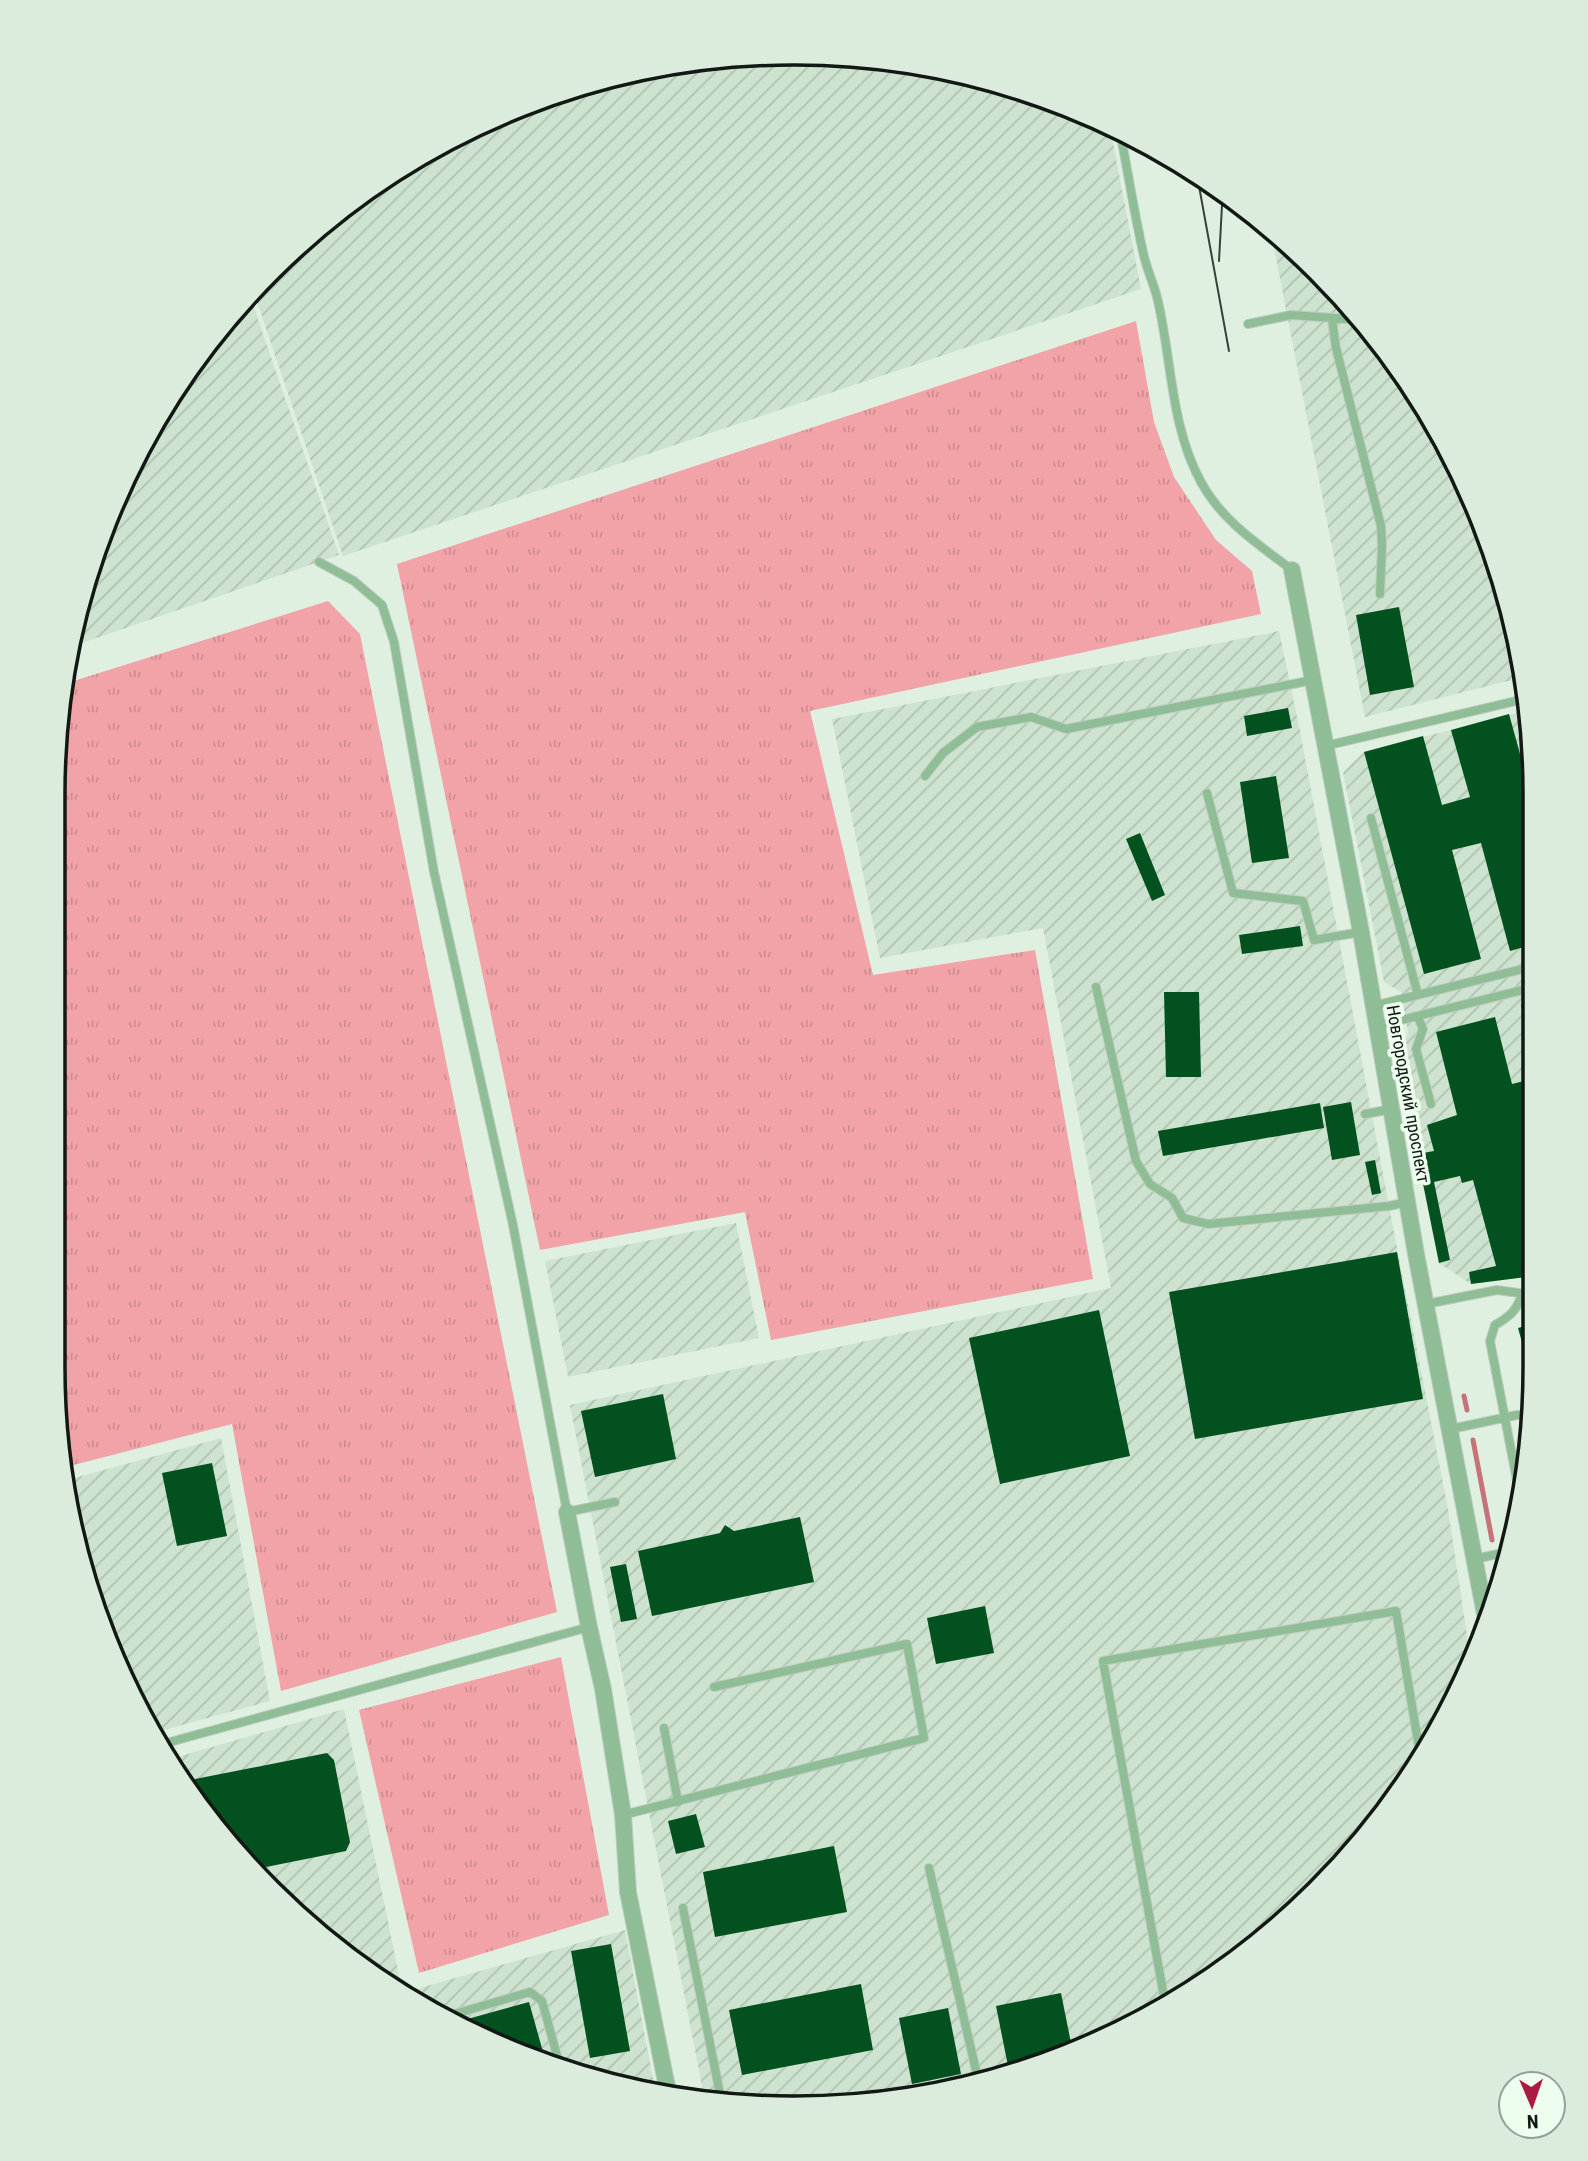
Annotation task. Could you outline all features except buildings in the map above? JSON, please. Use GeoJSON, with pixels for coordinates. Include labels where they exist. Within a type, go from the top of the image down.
{"type":"FeatureCollection","features":[{"type":"Feature","properties":{"kind":"street","name":"Новгородский проспект"},"geometry":{"type":"LineString","coordinates":[[1292,570],[1361,932],[1425,1304],[1483,1605]]}},
{"type":"Feature","properties":{"kind":"street"},"geometry":{"type":"LineString","coordinates":[[567,1512],[603,1689],[623,1815],[628,1892],[666,2084]]}},
{"type":"Feature","properties":{"kind":"lane"},"geometry":{"type":"LineString","coordinates":[[1122,143],[1143,254],[1157,298],[1188,455],[1202,484],[1219,509],[1239,530],[1292,570]]}},
{"type":"Feature","properties":{"kind":"lane"},"geometry":{"type":"LineString","coordinates":[[1248,324],[1291,315],[1347,320]]}},
{"type":"Feature","properties":{"kind":"lane"},"geometry":{"type":"LineString","coordinates":[[1332,319],[1336,348],[1381,526],[1380,594]]}},
{"type":"Feature","properties":{"kind":"lane"},"geometry":{"type":"LineString","coordinates":[[319,562],[354,581],[382,605],[394,642],[435,872],[513,1225],[567,1512],[615,1502]]}},
{"type":"Feature","properties":{"kind":"lane"},"geometry":{"type":"LineString","coordinates":[[925,776],[943,753],[977,727],[1031,717],[1066,729],[1313,680]]}},
{"type":"Feature","properties":{"kind":"lane"},"geometry":{"type":"LineString","coordinates":[[1325,746],[1517,701]]}},
{"type":"Feature","properties":{"kind":"lane"},"geometry":{"type":"LineString","coordinates":[[1207,793],[1233,893],[1303,901],[1314,940],[1361,932]]}},
{"type":"Feature","properties":{"kind":"lane"},"geometry":{"type":"LineString","coordinates":[[1371,818],[1418,995]]}},
{"type":"Feature","properties":{"kind":"lane"},"geometry":{"type":"LineString","coordinates":[[1373,1006],[1523,969]]}},
{"type":"Feature","properties":{"kind":"lane"},"geometry":{"type":"LineString","coordinates":[[1096,987],[1136,1161],[1150,1184],[1172,1198],[1183,1218],[1208,1224],[1408,1202]]}},
{"type":"Feature","properties":{"kind":"lane"},"geometry":{"type":"LineString","coordinates":[[1377,1026],[1523,990]]}},
{"type":"Feature","properties":{"kind":"lane"},"geometry":{"type":"LineString","coordinates":[[1418,1017],[1423,1029],[1416,1049],[1432,1104]]}},
{"type":"Feature","properties":{"kind":"lane"},"geometry":{"type":"LineString","coordinates":[[1365,1114],[1392,1109]]}},
{"type":"Feature","properties":{"kind":"lane"},"geometry":{"type":"LineString","coordinates":[[1425,1304],[1497,1290],[1522,1293],[1520,1303],[1510,1316],[1494,1325],[1490,1341],[1515,1472]]}},
{"type":"Feature","properties":{"kind":"lane"},"geometry":{"type":"LineString","coordinates":[[1451,1429],[1522,1415]]}},
{"type":"Feature","properties":{"kind":"lane"},"geometry":{"type":"LineString","coordinates":[[1475,1559],[1499,1554]]}},
{"type":"Feature","properties":{"kind":"lane"},"geometry":{"type":"LineString","coordinates":[[1164,1996],[1103,1661],[1396,1611],[1418,1744]]}},
{"type":"Feature","properties":{"kind":"lane"},"geometry":{"type":"LineString","coordinates":[[169,1742],[589,1627]]}},
{"type":"Feature","properties":{"kind":"lane"},"geometry":{"type":"LineString","coordinates":[[623,1815],[924,1738],[907,1644],[714,1687]]}},
{"type":"Feature","properties":{"kind":"lane"},"geometry":{"type":"LineString","coordinates":[[664,1728],[678,1802]]}},
{"type":"Feature","properties":{"kind":"lane"},"geometry":{"type":"LineString","coordinates":[[929,1868],[976,2073]]}},
{"type":"Feature","properties":{"kind":"lane"},"geometry":{"type":"LineString","coordinates":[[683,1908],[720,2092]]}},
{"type":"Feature","properties":{"kind":"lane"},"geometry":{"type":"LineString","coordinates":[[456,2013],[530,1992],[541,2001],[557,2057]]}},
{"type":"Feature","properties":{"kind":"shaded area"},"geometry":{"type":"Polygon","coordinates":[[[746,66],[842,66],[936,79],[1028,103],[1112,138],[1141,289],[343,556],[257,301],[278,278],[350,215],[429,162],[515,120],[560,103],[652,79],[746,66]]]}},
{"type":"Feature","properties":{"kind":"shaded area"},"geometry":{"type":"Polygon","coordinates":[[[1273,245],[1310,278],[1373,350],[1426,429],[1468,515],[1485,560],[1509,652],[1514,680],[1365,717],[1273,245]]]}},
{"type":"Feature","properties":{"kind":"shaded area"},"geometry":{"type":"Polygon","coordinates":[[[253,305],[339,555],[81,643],[103,560],[140,471],[162,429],[188,389],[215,350],[253,305]]]}},
{"type":"Feature","properties":{"kind":"shaded area"},"geometry":{"type":"Polygon","coordinates":[[[1279,631],[1448,1509],[1469,1645],[1426,1732],[1373,1811],[1342,1848],[1310,1883],[1238,1946],[1159,1999],[1073,2041],[1028,2058],[936,2082],[842,2095],[746,2095],[703,2090],[570,1405],[1111,1288],[1043,928],[880,958],[832,719],[1279,631]]]}},
{"type":"Feature","properties":{"kind":"shaded area"},"geometry":{"type":"Polygon","coordinates":[[[1518,713],[1523,794],[1523,1277],[1471,1284],[1439,1263],[1400,1057],[1408,1032],[1401,992],[1384,982],[1343,772],[1364,752],[1518,713]]]}},
{"type":"Feature","properties":{"kind":"shaded area"},"geometry":{"type":"Polygon","coordinates":[[[736,1223],[759,1338],[568,1377],[545,1261],[736,1223]]]}},
{"type":"Feature","properties":{"kind":"shaded area"},"geometry":{"type":"Polygon","coordinates":[[[221,1438],[270,1701],[161,1731],[120,1646],[103,1601],[90,1556],[74,1478],[221,1438]]]}},
{"type":"Feature","properties":{"kind":"shaded area"},"geometry":{"type":"Polygon","coordinates":[[[344,1709],[400,1980],[350,1946],[278,1883],[215,1811],[178,1757],[344,1709]]]}},
{"type":"Feature","properties":{"kind":"shaded area"},"geometry":{"type":"Polygon","coordinates":[[[625,1930],[654,2082],[560,2058],[515,2041],[471,2021],[415,1990],[625,1930]]]}},
{"type":"Feature","properties":{"kind":"green space"},"geometry":{"type":"Polygon","coordinates":[[[1136,321],[1154,422],[1174,477],[1216,540],[1252,571],[1261,614],[810,711],[873,975],[1035,950],[1093,1279],[771,1340],[745,1212],[540,1250],[397,564],[1136,321]]]}},
{"type":"Feature","properties":{"kind":"green space"},"geometry":{"type":"Polygon","coordinates":[[[328,601],[360,634],[557,1612],[281,1691],[232,1424],[72,1466],[66,1415],[65,1367],[65,794],[66,746],[74,681],[328,601]]]}},
{"type":"Feature","properties":{"kind":"green space"},"geometry":{"type":"Polygon","coordinates":[[[561,1657],[609,1915],[419,1973],[359,1710],[561,1657]]]}},
{"type":"Feature","properties":{"kind":"waterway"},"geometry":{"type":"LineString","coordinates":[[1464,1396],[1467,1410]]}},
{"type":"Feature","properties":{"kind":"waterway"},"geometry":{"type":"LineString","coordinates":[[1473,1440],[1492,1540]]}},
{"type":"Feature","properties":{"kind":"tram line"},"geometry":{"type":"LineString","coordinates":[[1199,188],[1229,351]]}},
{"type":"Feature","properties":{"kind":"tram line"},"geometry":{"type":"LineString","coordinates":[[1219,261],[1222,204]]}}]}
